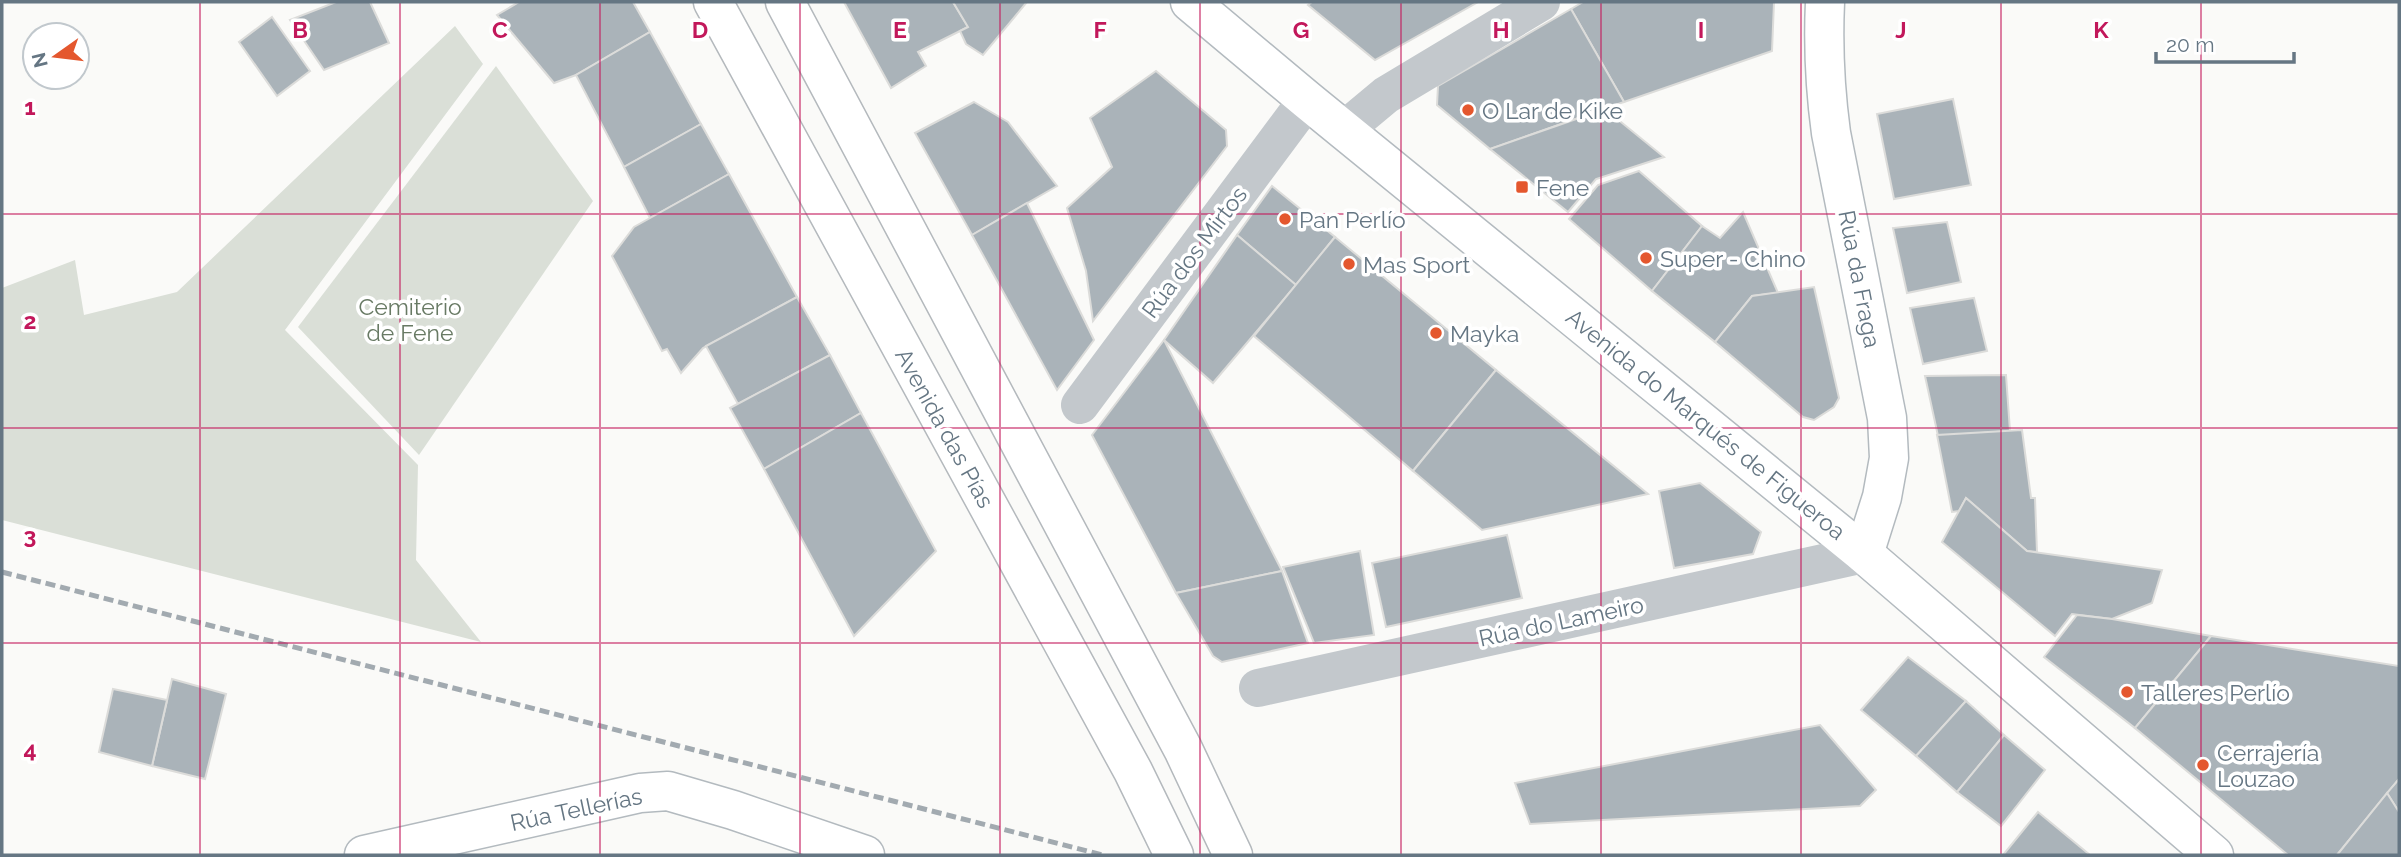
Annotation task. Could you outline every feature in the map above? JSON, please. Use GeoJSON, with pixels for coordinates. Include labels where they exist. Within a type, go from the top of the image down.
{"type":"FeatureCollection","features":[{"type":"Feature","properties":{"kind":"main road","name":"Avenida das Pías"},"geometry":{"type":"LineString","coordinates":[[713,2],[1133,771],[1174,855]]}},
{"type":"Feature","properties":{"kind":"main road"},"geometry":{"type":"LineString","coordinates":[[785,2],[1183,749],[1233,855]]}},
{"type":"Feature","properties":{"kind":"main road","name":"Avenida do Marqués de Figueroa"},"geometry":{"type":"LineString","coordinates":[[1190,2],[1864,554],[2214,855]]}},
{"type":"Feature","properties":{"kind":"main road","name":"Rúa da Fraga"},"geometry":{"type":"LineString","coordinates":[[1825,2],[1825,93],[1887,418],[1889,458],[1882,497],[1864,554]]}},
{"type":"Feature","properties":{"kind":"main road","name":"Rúa Tellerías"},"geometry":{"type":"LineString","coordinates":[[365,855],[639,793],[667,791],[733,810],[865,855]]}},
{"type":"Feature","properties":{"kind":"street"},"geometry":{"type":"LineString","coordinates":[[1345,130],[1386,94],[1541,2]]}},
{"type":"Feature","properties":{"kind":"street","name":"Rúa dos Mirtos"},"geometry":{"type":"LineString","coordinates":[[1080,405],[1307,100]]}},
{"type":"Feature","properties":{"kind":"street","name":"Rúa do Lameiro"},"geometry":{"type":"LineString","coordinates":[[1258,688],[1864,554]]}},
{"type":"Feature","properties":{"kind":"green space"},"geometry":{"type":"Polygon","coordinates":[[[455,26],[483,64],[285,330],[418,465],[416,560],[481,642],[2,520],[2,288],[75,260],[84,315],[177,292],[455,26]]]}},
{"type":"Feature","properties":{"kind":"green space","name":"Cemiterio de Fene"},"geometry":{"type":"Polygon","coordinates":[[[496,66],[593,201],[419,455],[298,327],[496,66]]]}},
{"type":"Feature","properties":{"kind":"building"},"geometry":{"type":"Polygon","coordinates":[[[336,2],[370,2],[389,43],[324,70],[290,20],[336,2]]]}},
{"type":"Feature","properties":{"kind":"building"},"geometry":{"type":"Polygon","coordinates":[[[519,2],[633,2],[650,32],[576,75],[554,83],[497,15],[519,2]]]}},
{"type":"Feature","properties":{"kind":"building"},"geometry":{"type":"Polygon","coordinates":[[[844,2],[953,2],[968,27],[918,52],[926,66],[891,88],[844,2]]]}},
{"type":"Feature","properties":{"kind":"building"},"geometry":{"type":"Polygon","coordinates":[[[953,2],[1027,2],[983,55],[966,44],[960,31],[968,27],[953,2]]]}},
{"type":"Feature","properties":{"kind":"building"},"geometry":{"type":"Polygon","coordinates":[[[1312,2],[1478,2],[1375,60],[1308,5],[1312,2]]]}},
{"type":"Feature","properties":{"kind":"building"},"geometry":{"type":"Polygon","coordinates":[[[1583,2],[1774,2],[1772,51],[1624,102],[1571,9],[1583,2]]]}},
{"type":"Feature","properties":{"kind":"building"},"geometry":{"type":"Polygon","coordinates":[[[1571,9],[1624,102],[1490,149],[1437,105],[1438,86],[1571,9]]]}},
{"type":"Feature","properties":{"kind":"building"},"geometry":{"type":"Polygon","coordinates":[[[272,17],[310,71],[277,96],[239,42],[272,17]]]}},
{"type":"Feature","properties":{"kind":"building"},"geometry":{"type":"Polygon","coordinates":[[[650,32],[701,124],[624,167],[576,75],[650,32]]]}},
{"type":"Feature","properties":{"kind":"building"},"geometry":{"type":"Polygon","coordinates":[[[1156,71],[1226,130],[1227,146],[1093,321],[1086,271],[1067,208],[1112,167],[1090,118],[1156,71]]]}},
{"type":"Feature","properties":{"kind":"building"},"geometry":{"type":"Polygon","coordinates":[[[1953,99],[1971,185],[1894,199],[1877,114],[1953,99]]]}},
{"type":"Feature","properties":{"kind":"building"},"geometry":{"type":"Polygon","coordinates":[[[974,102],[1008,122],[1057,186],[972,235],[915,133],[974,102]]]}},
{"type":"Feature","properties":{"kind":"building"},"geometry":{"type":"Polygon","coordinates":[[[1605,109],[1664,157],[1596,179],[1568,212],[1490,149],[1605,109]]]}},
{"type":"Feature","properties":{"kind":"building"},"geometry":{"type":"Polygon","coordinates":[[[701,124],[729,174],[650,218],[624,167],[701,124]]]}},
{"type":"Feature","properties":{"kind":"building","name":"Super - Chino"},"geometry":{"type":"Polygon","coordinates":[[[1639,171],[1702,226],[1652,291],[1569,219],[1598,185],[1639,171]]]}},
{"type":"Feature","properties":{"kind":"building"},"geometry":{"type":"Polygon","coordinates":[[[729,174],[797,297],[703,348],[681,373],[667,349],[662,351],[612,256],[634,227],[729,174]]]}},
{"type":"Feature","properties":{"kind":"building"},"geometry":{"type":"Polygon","coordinates":[[[1272,186],[1335,237],[1296,285],[1237,235],[1272,186]]]}},
{"type":"Feature","properties":{"kind":"building"},"geometry":{"type":"Polygon","coordinates":[[[1027,203],[1094,340],[1057,390],[972,235],[1027,203]]]}},
{"type":"Feature","properties":{"kind":"building"},"geometry":{"type":"Polygon","coordinates":[[[1743,212],[1778,293],[1752,296],[1715,342],[1652,291],[1702,226],[1720,238],[1743,212]]]}},
{"type":"Feature","properties":{"kind":"building"},"geometry":{"type":"Polygon","coordinates":[[[1947,222],[1961,282],[1907,293],[1893,228],[1947,222]]]}},
{"type":"Feature","properties":{"kind":"building"},"geometry":{"type":"Polygon","coordinates":[[[1237,235],[1296,285],[1213,383],[1164,340],[1237,235]]]}},
{"type":"Feature","properties":{"kind":"building"},"geometry":{"type":"Polygon","coordinates":[[[1335,237],[1496,370],[1413,471],[1254,336],[1335,237]]]}},
{"type":"Feature","properties":{"kind":"building"},"geometry":{"type":"Polygon","coordinates":[[[1814,287],[1839,398],[1834,407],[1814,420],[1803,417],[1715,342],[1752,296],[1814,287]]]}},
{"type":"Feature","properties":{"kind":"building"},"geometry":{"type":"Polygon","coordinates":[[[797,297],[830,355],[738,404],[706,346],[797,297]]]}},
{"type":"Feature","properties":{"kind":"building"},"geometry":{"type":"Polygon","coordinates":[[[1974,298],[1987,351],[1923,364],[1910,308],[1974,298]]]}},
{"type":"Feature","properties":{"kind":"building"},"geometry":{"type":"Polygon","coordinates":[[[1164,340],[1282,571],[1176,593],[1092,435],[1164,340]]]}},
{"type":"Feature","properties":{"kind":"building"},"geometry":{"type":"Polygon","coordinates":[[[830,355],[861,413],[764,469],[730,408],[830,355]]]}},
{"type":"Feature","properties":{"kind":"building"},"geometry":{"type":"Polygon","coordinates":[[[1496,370],[1648,494],[1482,530],[1413,471],[1496,370]]]}},
{"type":"Feature","properties":{"kind":"building"},"geometry":{"type":"Polygon","coordinates":[[[2006,375],[2010,431],[1938,436],[1925,376],[2006,375]]]}},
{"type":"Feature","properties":{"kind":"building"},"geometry":{"type":"Polygon","coordinates":[[[861,413],[936,551],[854,636],[764,469],[861,413]]]}},
{"type":"Feature","properties":{"kind":"building"},"geometry":{"type":"Polygon","coordinates":[[[2022,430],[2031,498],[2035,498],[2037,552],[2027,551],[1966,498],[1959,511],[1952,512],[1937,435],[2022,430]]]}},
{"type":"Feature","properties":{"kind":"building"},"geometry":{"type":"Polygon","coordinates":[[[1700,483],[1761,532],[1753,554],[1674,568],[1659,491],[1700,483]]]}},
{"type":"Feature","properties":{"kind":"building"},"geometry":{"type":"Polygon","coordinates":[[[1966,498],[2027,551],[2162,570],[2152,603],[2112,619],[2072,614],[2055,636],[1942,542],[1966,498]]]}},
{"type":"Feature","properties":{"kind":"building"},"geometry":{"type":"Polygon","coordinates":[[[1507,535],[1522,598],[1386,627],[1372,563],[1507,535]]]}},
{"type":"Feature","properties":{"kind":"building"},"geometry":{"type":"Polygon","coordinates":[[[1360,551],[1374,635],[1314,643],[1283,567],[1360,551]]]}},
{"type":"Feature","properties":{"kind":"building"},"geometry":{"type":"Polygon","coordinates":[[[1282,571],[1308,643],[1222,662],[1213,656],[1176,593],[1282,571]]]}},
{"type":"Feature","properties":{"kind":"building","name":"Talleres Perlío"},"geometry":{"type":"Polygon","coordinates":[[[2077,615],[2211,636],[2135,728],[2044,657],[2077,615]]]}},
{"type":"Feature","properties":{"kind":"building"},"geometry":{"type":"Polygon","coordinates":[[[2211,636],[2399,666],[2399,779],[2337,855],[2288,855],[2135,728],[2211,636]]]}},
{"type":"Feature","properties":{"kind":"building"},"geometry":{"type":"Polygon","coordinates":[[[1908,657],[1966,701],[1916,756],[1861,710],[1908,657]]]}},
{"type":"Feature","properties":{"kind":"building"},"geometry":{"type":"Polygon","coordinates":[[[172,679],[226,694],[205,779],[152,766],[172,679]]]}},
{"type":"Feature","properties":{"kind":"building"},"geometry":{"type":"Polygon","coordinates":[[[113,689],[167,700],[152,766],[99,752],[113,689]]]}},
{"type":"Feature","properties":{"kind":"building"},"geometry":{"type":"Polygon","coordinates":[[[1966,701],[2004,735],[1957,792],[1916,756],[1966,701]]]}},
{"type":"Feature","properties":{"kind":"building"},"geometry":{"type":"Polygon","coordinates":[[[1820,725],[1876,790],[1860,806],[1530,824],[1515,783],[1820,725]]]}},
{"type":"Feature","properties":{"kind":"building"},"geometry":{"type":"Polygon","coordinates":[[[2004,735],[2045,770],[2001,826],[1957,792],[2004,735]]]}},
{"type":"Feature","properties":{"kind":"building"},"geometry":{"type":"Polygon","coordinates":[[[2399,779],[2399,812],[2387,793],[2399,779]]]}},
{"type":"Feature","properties":{"kind":"building"},"geometry":{"type":"Polygon","coordinates":[[[2387,793],[2399,812],[2399,855],[2337,855],[2387,793]]]}},
{"type":"Feature","properties":{"kind":"building"},"geometry":{"type":"Polygon","coordinates":[[[2038,812],[2090,855],[2003,855],[2038,812]]]}},
{"type":"Feature","properties":{"kind":"railway"},"geometry":{"type":"LineString","coordinates":[[2,572],[1103,855]]}},
{"type":"Feature","properties":{"kind":"place","name":"O Lar de Kike"},"geometry":{"type":"Point","coordinates":[1468,110]}},
{"type":"Feature","properties":{"kind":"place","name":"Fene"},"geometry":{"type":"Point","coordinates":[1522,187]}},
{"type":"Feature","properties":{"kind":"place","name":"Pan Perlío"},"geometry":{"type":"Point","coordinates":[1285,219]}},
{"type":"Feature","properties":{"kind":"place","name":"Super - Chino"},"geometry":{"type":"Point","coordinates":[1646,258]}},
{"type":"Feature","properties":{"kind":"place","name":"Mas Sport"},"geometry":{"type":"Point","coordinates":[1349,264]}},
{"type":"Feature","properties":{"kind":"place","name":"Mayka"},"geometry":{"type":"Point","coordinates":[1436,333]}},
{"type":"Feature","properties":{"kind":"place","name":"Talleres Perlío"},"geometry":{"type":"Point","coordinates":[2127,692]}},
{"type":"Feature","properties":{"kind":"place","name":"Cerrajería Louzao"},"geometry":{"type":"Point","coordinates":[2203,765]}}]}
